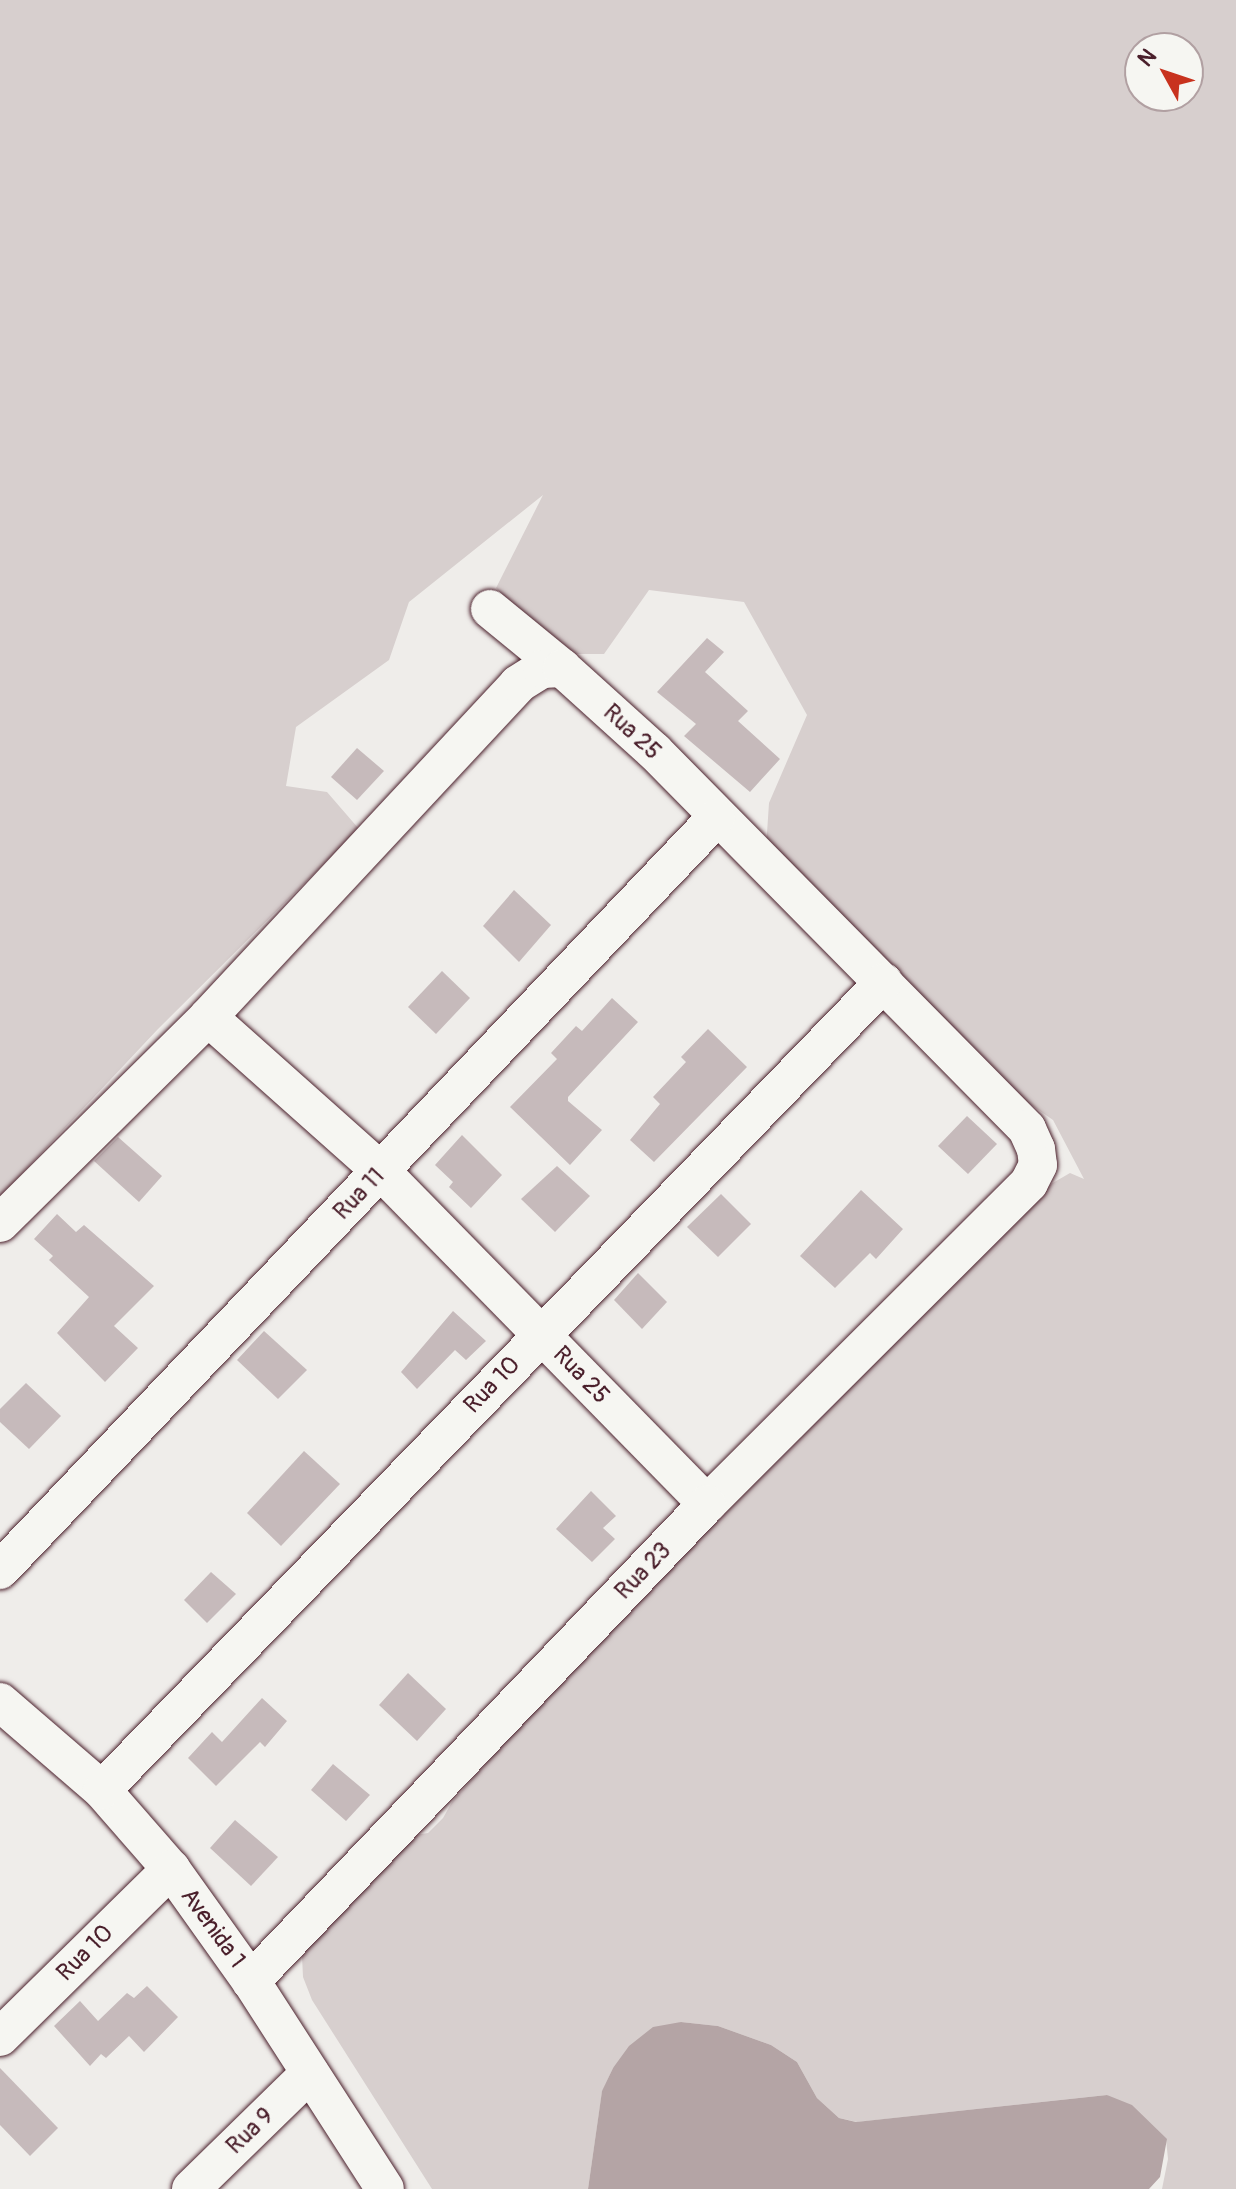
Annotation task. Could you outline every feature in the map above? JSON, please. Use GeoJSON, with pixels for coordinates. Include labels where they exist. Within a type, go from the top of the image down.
{"type":"FeatureCollection","features":[{"type":"Feature","properties":{"kind":"street","name":"Rua 25"},"geometry":{"type":"LineString","coordinates":[[490,609],[562,668],[654,751],[716,818],[884,982],[1027,1129],[1038,1165]]}},
{"type":"Feature","properties":{"kind":"street"},"geometry":{"type":"LineString","coordinates":[[0,1223],[208,1017],[518,684],[542,669],[562,668]]}},
{"type":"Feature","properties":{"kind":"street","name":"Rua 11"},"geometry":{"type":"LineString","coordinates":[[0,1570],[716,818]]}},
{"type":"Feature","properties":{"kind":"street","name":"Rua 10"},"geometry":{"type":"LineString","coordinates":[[102,1790],[884,982]]}},
{"type":"Feature","properties":{"kind":"street","name":"Rua 25"},"geometry":{"type":"LineString","coordinates":[[208,1017],[381,1171],[707,1504]]}},
{"type":"Feature","properties":{"kind":"street","name":"Rua 23"},"geometry":{"type":"LineString","coordinates":[[251,1981],[707,1504],[1029,1183],[1038,1165]]}},
{"type":"Feature","properties":{"kind":"street","name":"Avenida 1"},"geometry":{"type":"LineString","coordinates":[[0,1702],[102,1790],[171,1869],[251,1981],[385,2189]]}},
{"type":"Feature","properties":{"kind":"street","name":"Rua 10"},"geometry":{"type":"LineString","coordinates":[[0,2037],[171,1869]]}},
{"type":"Feature","properties":{"kind":"street","name":"Rua 9"},"geometry":{"type":"LineString","coordinates":[[191,2189],[310,2073]]}},
{"type":"Feature","properties":{"kind":"shaded area"},"geometry":{"type":"Polygon","coordinates":[[[0,0],[1236,0],[1236,2189],[1162,2189],[1168,2159],[1166,2139],[1107,2095],[857,2122],[839,2118],[817,2098],[797,2062],[771,2045],[718,2026],[681,2022],[613,2068],[602,2092],[588,2189],[432,2189],[312,2000],[303,1977],[302,1956],[312,1933],[409,1836],[428,1833],[443,1818],[452,1802],[550,1691],[680,1554],[1051,1184],[1070,1173],[1084,1179],[1053,1120],[1000,1083],[766,848],[769,803],[807,715],[744,602],[649,590],[604,654],[560,654],[496,588],[543,495],[409,602],[389,660],[296,727],[286,786],[327,792],[359,829],[158,1029],[0,1197],[0,0]]]}},
{"type":"Feature","properties":{"kind":"shaded area"},"geometry":{"type":"Polygon","coordinates":[[[681,2022],[718,2026],[771,2045],[797,2062],[817,2098],[839,2118],[856,2122],[1107,2095],[1132,2105],[1167,2139],[1160,2177],[1149,2189],[588,2189],[602,2091],[613,2068],[629,2046],[653,2027],[681,2022]]]}},
{"type":"Feature","properties":{"kind":"building"},"geometry":{"type":"Polygon","coordinates":[[[707,638],[724,652],[705,672],[748,711],[738,721],[780,759],[750,792],[684,736],[696,724],[657,692],[707,638]]]}},
{"type":"Feature","properties":{"kind":"building"},"geometry":{"type":"Polygon","coordinates":[[[357,748],[384,771],[357,800],[331,777],[357,748]]]}},
{"type":"Feature","properties":{"kind":"building"},"geometry":{"type":"Polygon","coordinates":[[[514,890],[551,925],[519,962],[483,926],[514,890]]]}},
{"type":"Feature","properties":{"kind":"building"},"geometry":{"type":"Polygon","coordinates":[[[442,971],[470,998],[436,1034],[408,1007],[442,971]]]}},
{"type":"Feature","properties":{"kind":"building"},"geometry":{"type":"Polygon","coordinates":[[[612,998],[638,1022],[568,1097],[568,1101],[602,1130],[570,1165],[510,1107],[557,1059],[551,1053],[576,1026],[582,1031],[612,998]]]}},
{"type":"Feature","properties":{"kind":"building"},"geometry":{"type":"Polygon","coordinates":[[[708,1029],[747,1067],[654,1162],[630,1140],[660,1104],[653,1097],[686,1062],[681,1057],[708,1029]]]}},
{"type":"Feature","properties":{"kind":"building"},"geometry":{"type":"Polygon","coordinates":[[[967,1116],[997,1144],[968,1174],[938,1146],[967,1116]]]}},
{"type":"Feature","properties":{"kind":"building"},"geometry":{"type":"Polygon","coordinates":[[[462,1135],[502,1175],[471,1208],[449,1187],[453,1182],[435,1165],[462,1135]]]}},
{"type":"Feature","properties":{"kind":"building"},"geometry":{"type":"Polygon","coordinates":[[[118,1137],[162,1176],[139,1202],[94,1161],[118,1137]]]}},
{"type":"Feature","properties":{"kind":"building"},"geometry":{"type":"Polygon","coordinates":[[[557,1166],[590,1196],[555,1232],[521,1199],[557,1166]]]}},
{"type":"Feature","properties":{"kind":"building"},"geometry":{"type":"Polygon","coordinates":[[[861,1190],[903,1229],[876,1259],[870,1253],[835,1288],[800,1256],[861,1190]]]}},
{"type":"Feature","properties":{"kind":"building"},"geometry":{"type":"Polygon","coordinates":[[[721,1194],[751,1224],[718,1257],[687,1227],[721,1194]]]}},
{"type":"Feature","properties":{"kind":"building"},"geometry":{"type":"Polygon","coordinates":[[[57,1214],[76,1232],[84,1225],[154,1286],[114,1326],[138,1348],[105,1382],[57,1333],[89,1297],[49,1260],[53,1256],[34,1239],[57,1214]]]}},
{"type":"Feature","properties":{"kind":"building"},"geometry":{"type":"Polygon","coordinates":[[[638,1273],[667,1302],[642,1329],[614,1300],[638,1273]]]}},
{"type":"Feature","properties":{"kind":"building"},"geometry":{"type":"Polygon","coordinates":[[[453,1311],[486,1341],[466,1360],[455,1350],[417,1389],[401,1372],[453,1311]]]}},
{"type":"Feature","properties":{"kind":"building"},"geometry":{"type":"Polygon","coordinates":[[[264,1331],[307,1370],[278,1399],[237,1360],[264,1331]]]}},
{"type":"Feature","properties":{"kind":"building"},"geometry":{"type":"Polygon","coordinates":[[[26,1383],[61,1416],[29,1449],[0,1422],[0,1409],[26,1383]]]}},
{"type":"Feature","properties":{"kind":"building"},"geometry":{"type":"Polygon","coordinates":[[[304,1451],[340,1484],[281,1546],[247,1513],[304,1451]]]}},
{"type":"Feature","properties":{"kind":"building"},"geometry":{"type":"Polygon","coordinates":[[[591,1491],[616,1516],[603,1528],[615,1539],[592,1562],[556,1529],[591,1491]]]}},
{"type":"Feature","properties":{"kind":"building"},"geometry":{"type":"Polygon","coordinates":[[[211,1572],[236,1594],[207,1623],[184,1600],[211,1572]]]}},
{"type":"Feature","properties":{"kind":"building"},"geometry":{"type":"Polygon","coordinates":[[[408,1673],[446,1709],[417,1741],[379,1705],[408,1673]]]}},
{"type":"Feature","properties":{"kind":"building"},"geometry":{"type":"Polygon","coordinates":[[[262,1698],[287,1721],[265,1747],[260,1742],[216,1786],[188,1758],[212,1732],[222,1742],[262,1698]]]}},
{"type":"Feature","properties":{"kind":"building"},"geometry":{"type":"Polygon","coordinates":[[[333,1764],[370,1795],[346,1821],[311,1790],[333,1764]]]}},
{"type":"Feature","properties":{"kind":"building"},"geometry":{"type":"Polygon","coordinates":[[[235,1820],[278,1857],[251,1886],[210,1848],[235,1820]]]}},
{"type":"Feature","properties":{"kind":"building"},"geometry":{"type":"Polygon","coordinates":[[[147,1986],[178,2017],[144,2052],[129,2036],[106,2058],[101,2054],[90,2066],[54,2026],[80,2001],[98,2021],[127,1993],[134,1998],[147,1986]]]}},
{"type":"Feature","properties":{"kind":"building"},"geometry":{"type":"Polygon","coordinates":[[[0,2068],[58,2128],[30,2156],[0,2125],[0,2068]]]}}]}
